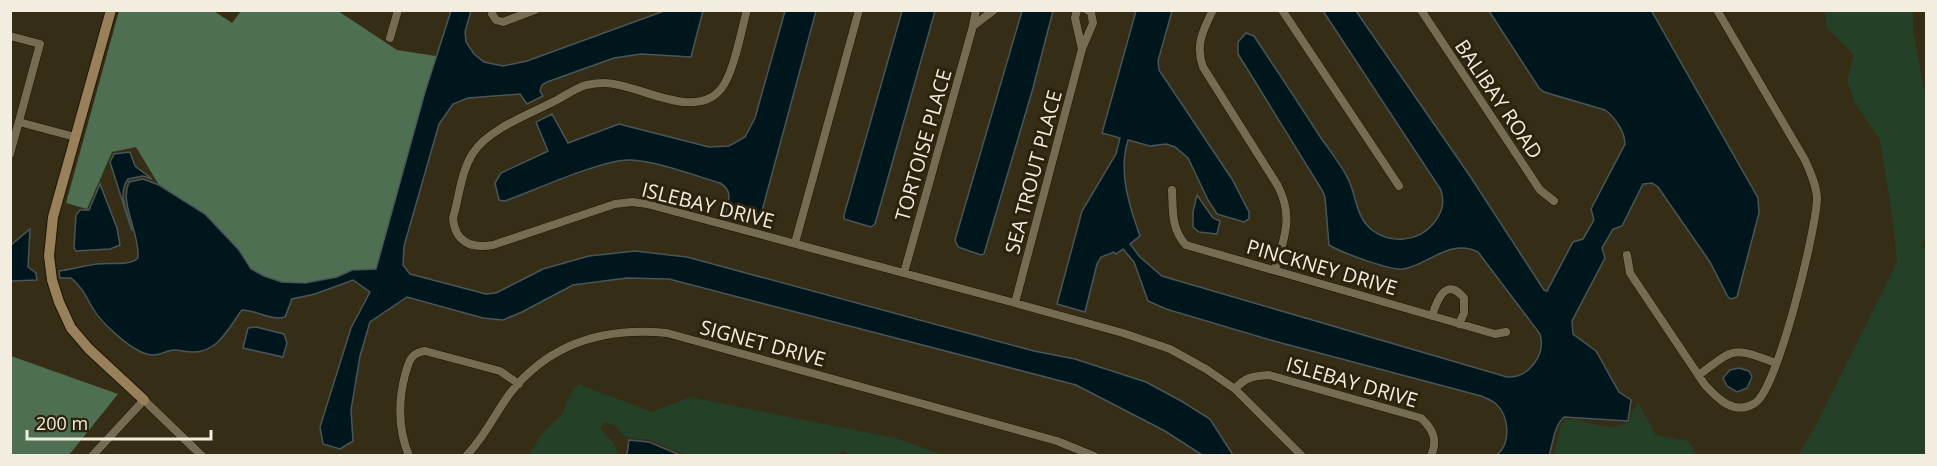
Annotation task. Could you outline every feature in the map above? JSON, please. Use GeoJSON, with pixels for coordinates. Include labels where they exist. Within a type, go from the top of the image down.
{"type":"FeatureCollection","features":[{"type":"Feature","properties":{"kind":"street"},"geometry":{"type":"LineString","coordinates":[[111,10],[53,217],[49,238],[52,280],[71,328],[89,349],[202,456]]}},
{"type":"Feature","properties":{"kind":"street"},"geometry":{"type":"LineString","coordinates":[[390,38],[398,10]]}},
{"type":"Feature","properties":{"kind":"street"},"geometry":{"type":"LineString","coordinates":[[493,10],[492,14],[496,20],[503,22],[528,11]]}},
{"type":"Feature","properties":{"kind":"street","name":"ISLEBAY DRIVE"},"geometry":{"type":"LineString","coordinates":[[747,10],[732,64],[721,89],[708,98],[694,103],[673,100],[616,84],[586,85],[498,131],[482,142],[468,162],[453,218],[458,237],[468,245],[480,248],[615,204],[632,202],[647,204],[1124,333],[1170,349],[1206,369],[1235,389],[1302,456]]}},
{"type":"Feature","properties":{"kind":"street"},"geometry":{"type":"LineString","coordinates":[[795,243],[859,10]]}},
{"type":"Feature","properties":{"kind":"street","name":"TORTOISE PLACE"},"geometry":{"type":"LineString","coordinates":[[904,273],[976,10]]}},
{"type":"Feature","properties":{"kind":"street"},"geometry":{"type":"LineString","coordinates":[[973,26],[994,10]]}},
{"type":"Feature","properties":{"kind":"street","name":"SEA TROUT PLACE"},"geometry":{"type":"LineString","coordinates":[[1077,10],[1075,18],[1082,49]]}},
{"type":"Feature","properties":{"kind":"street","name":"SEA TROUT PLACE"},"geometry":{"type":"LineString","coordinates":[[1015,303],[1082,49],[1093,23],[1091,12],[1087,10]]}},
{"type":"Feature","properties":{"kind":"street"},"geometry":{"type":"LineString","coordinates":[[1213,10],[1202,32],[1199,57],[1203,67],[1278,186],[1287,206],[1287,227],[1275,270]]}},
{"type":"Feature","properties":{"kind":"street"},"geometry":{"type":"LineString","coordinates":[[1282,10],[1399,186]]}},
{"type":"Feature","properties":{"kind":"street","name":"BALIBAY ROAD"},"geometry":{"type":"LineString","coordinates":[[1421,10],[1540,190],[1554,201]]}},
{"type":"Feature","properties":{"kind":"street"},"geometry":{"type":"LineString","coordinates":[[1627,255],[1630,273],[1698,375],[1719,400],[1732,408],[1756,403],[1763,394],[1776,363],[1814,226],[1817,196],[1805,160],[1717,10]]}},
{"type":"Feature","properties":{"kind":"street"},"geometry":{"type":"LineString","coordinates":[[10,36],[40,44],[10,154]]}},
{"type":"Feature","properties":{"kind":"street"},"geometry":{"type":"LineString","coordinates":[[19,122],[75,137]]}},
{"type":"Feature","properties":{"kind":"street","name":"PINCKNEY DRIVE"},"geometry":{"type":"LineString","coordinates":[[1172,190],[1176,231],[1186,244],[1494,334],[1506,333]]}},
{"type":"Feature","properties":{"kind":"street"},"geometry":{"type":"LineString","coordinates":[[1432,316],[1439,295],[1446,291],[1455,291],[1464,298],[1465,306],[1459,324]]}},
{"type":"Feature","properties":{"kind":"street","name":"SIGNET DRIVE"},"geometry":{"type":"LineString","coordinates":[[466,456],[477,445],[531,370],[567,347],[603,335],[627,332],[667,333],[1057,441],[1094,456]]}},
{"type":"Feature","properties":{"kind":"street"},"geometry":{"type":"LineString","coordinates":[[409,456],[401,431],[401,390],[408,363],[417,352],[425,351],[500,371],[519,384]]}},
{"type":"Feature","properties":{"kind":"street"},"geometry":{"type":"LineString","coordinates":[[1698,375],[1729,353],[1740,351],[1776,363]]}},
{"type":"Feature","properties":{"kind":"street","name":"ISLEBAY DRIVE"},"geometry":{"type":"LineString","coordinates":[[1235,389],[1251,376],[1269,375],[1421,418],[1430,426],[1435,440],[1431,456]]}},
{"type":"Feature","properties":{"kind":"street"},"geometry":{"type":"LineString","coordinates":[[92,456],[144,400]]}},
{"type":"Feature","properties":{"kind":"green space"},"geometry":{"type":"Polygon","coordinates":[[[119,11],[214,11],[232,23],[241,11],[338,11],[397,50],[436,56],[376,269],[352,270],[337,277],[305,283],[282,282],[264,276],[251,269],[239,250],[205,214],[159,185],[136,147],[112,152],[87,209],[66,203],[119,11]]]}},
{"type":"Feature","properties":{"kind":"green space"},"geometry":{"type":"Polygon","coordinates":[[[1826,11],[1913,11],[1913,30],[1926,101],[1926,238],[1920,247],[1926,249],[1926,455],[1798,455],[1815,427],[1897,262],[1880,140],[1855,103],[1847,81],[1854,55],[1826,27],[1826,11]]]}},
{"type":"Feature","properties":{"kind":"green space"},"geometry":{"type":"Polygon","coordinates":[[[11,356],[118,394],[69,455],[11,455],[11,356]]]}},
{"type":"Feature","properties":{"kind":"green space"},"geometry":{"type":"Polygon","coordinates":[[[578,384],[652,412],[690,397],[895,438],[944,455],[849,455],[843,450],[837,456],[686,455],[650,440],[625,437],[614,425],[604,422],[600,429],[613,442],[619,455],[528,456],[541,435],[562,414],[570,395],[578,384]]]}},
{"type":"Feature","properties":{"kind":"green space"},"geometry":{"type":"Polygon","coordinates":[[[1638,403],[1656,435],[1688,441],[1697,455],[1554,455],[1560,429],[1565,419],[1613,427],[1630,422],[1638,403]]]}},
{"type":"Feature","properties":{"kind":"water"},"geometry":{"type":"Polygon","coordinates":[[[1651,10],[1758,198],[1759,213],[1737,297],[1731,299],[1728,297],[1710,262],[1658,187],[1652,183],[1643,184],[1622,226],[1613,229],[1602,248],[1605,258],[1572,321],[1573,334],[1596,351],[1619,392],[1631,400],[1628,421],[1564,417],[1556,430],[1549,456],[1497,455],[1505,444],[1506,422],[1500,408],[1481,396],[1274,341],[1166,309],[1148,301],[1134,262],[1123,249],[1116,254],[1114,252],[1101,257],[1097,264],[1085,312],[1057,304],[1082,211],[1116,154],[1120,138],[1102,133],[1136,11],[1172,11],[1158,61],[1159,70],[1232,179],[1249,212],[1249,219],[1244,222],[1217,214],[1188,158],[1175,147],[1166,144],[1150,146],[1128,140],[1124,164],[1126,188],[1140,236],[1130,244],[1140,257],[1162,276],[1507,377],[1522,374],[1534,364],[1538,357],[1540,334],[1478,252],[1458,248],[1412,267],[1397,269],[1366,260],[1329,245],[1325,197],[1322,190],[1238,54],[1238,42],[1246,33],[1254,36],[1343,169],[1360,214],[1367,225],[1387,238],[1412,238],[1427,230],[1439,216],[1443,204],[1441,190],[1323,11],[1356,11],[1470,176],[1544,290],[1547,291],[1573,242],[1583,239],[1594,220],[1591,209],[1625,144],[1625,139],[1619,125],[1605,110],[1544,92],[1539,88],[1489,11],[1651,10]]]}},
{"type":"Feature","properties":{"kind":"water"},"geometry":{"type":"Polygon","coordinates":[[[451,11],[471,11],[465,32],[466,42],[474,54],[484,62],[503,66],[527,61],[664,11],[703,11],[691,57],[641,54],[614,58],[547,82],[542,85],[540,91],[543,96],[527,104],[520,94],[468,98],[453,104],[439,124],[404,246],[403,265],[410,274],[486,294],[496,293],[543,269],[589,256],[635,251],[687,257],[1034,351],[1075,359],[1146,382],[1210,419],[1233,455],[1202,455],[1165,431],[1076,385],[669,279],[627,278],[573,285],[503,320],[483,318],[407,297],[370,322],[360,356],[351,410],[353,441],[340,449],[323,444],[320,427],[351,328],[370,292],[353,280],[315,294],[292,299],[285,317],[274,318],[242,310],[222,338],[209,348],[192,352],[171,350],[155,355],[127,344],[96,314],[83,292],[71,278],[60,278],[59,271],[97,264],[124,263],[138,258],[136,238],[126,200],[129,182],[143,179],[159,185],[205,214],[239,250],[251,269],[264,276],[282,282],[305,283],[337,277],[352,270],[376,269],[425,92],[451,11]]]}},
{"type":"Feature","properties":{"kind":"water"},"geometry":{"type":"Polygon","coordinates":[[[785,11],[816,11],[759,222],[726,213],[728,193],[720,183],[665,166],[631,160],[604,164],[505,201],[499,200],[495,183],[501,173],[548,151],[536,122],[552,114],[568,143],[619,124],[709,147],[729,146],[745,137],[755,118],[785,11]]]}},
{"type":"Feature","properties":{"kind":"water"},"geometry":{"type":"Polygon","coordinates":[[[902,11],[935,11],[875,224],[871,227],[844,219],[844,215],[902,11]]]}},
{"type":"Feature","properties":{"kind":"water"},"geometry":{"type":"Polygon","coordinates":[[[1022,11],[1053,11],[1033,88],[984,254],[981,255],[958,247],[955,240],[1022,11]]]}},
{"type":"Feature","properties":{"kind":"water"},"geometry":{"type":"Polygon","coordinates":[[[130,152],[135,166],[152,179],[143,176],[128,179],[125,185],[124,205],[132,231],[110,162],[114,154],[130,152]]]}},
{"type":"Feature","properties":{"kind":"water"},"geometry":{"type":"Polygon","coordinates":[[[100,184],[117,228],[120,245],[110,249],[76,251],[74,248],[76,215],[80,210],[89,210],[100,184]]]}},
{"type":"Feature","properties":{"kind":"water"},"geometry":{"type":"Polygon","coordinates":[[[1197,195],[1213,218],[1220,221],[1217,234],[1199,232],[1193,227],[1193,212],[1197,195]]]}},
{"type":"Feature","properties":{"kind":"water"},"geometry":{"type":"Polygon","coordinates":[[[30,229],[28,267],[36,273],[37,280],[11,281],[11,245],[30,229]]]}},
{"type":"Feature","properties":{"kind":"water"},"geometry":{"type":"Polygon","coordinates":[[[256,327],[284,334],[287,343],[283,357],[243,348],[248,328],[256,327]]]}},
{"type":"Feature","properties":{"kind":"water"},"geometry":{"type":"Polygon","coordinates":[[[1739,368],[1749,371],[1752,377],[1747,388],[1737,392],[1727,386],[1723,378],[1730,370],[1739,368]]]}},
{"type":"Feature","properties":{"kind":"water"},"geometry":{"type":"Polygon","coordinates":[[[629,440],[649,442],[680,455],[627,455],[629,440]]]}}]}
